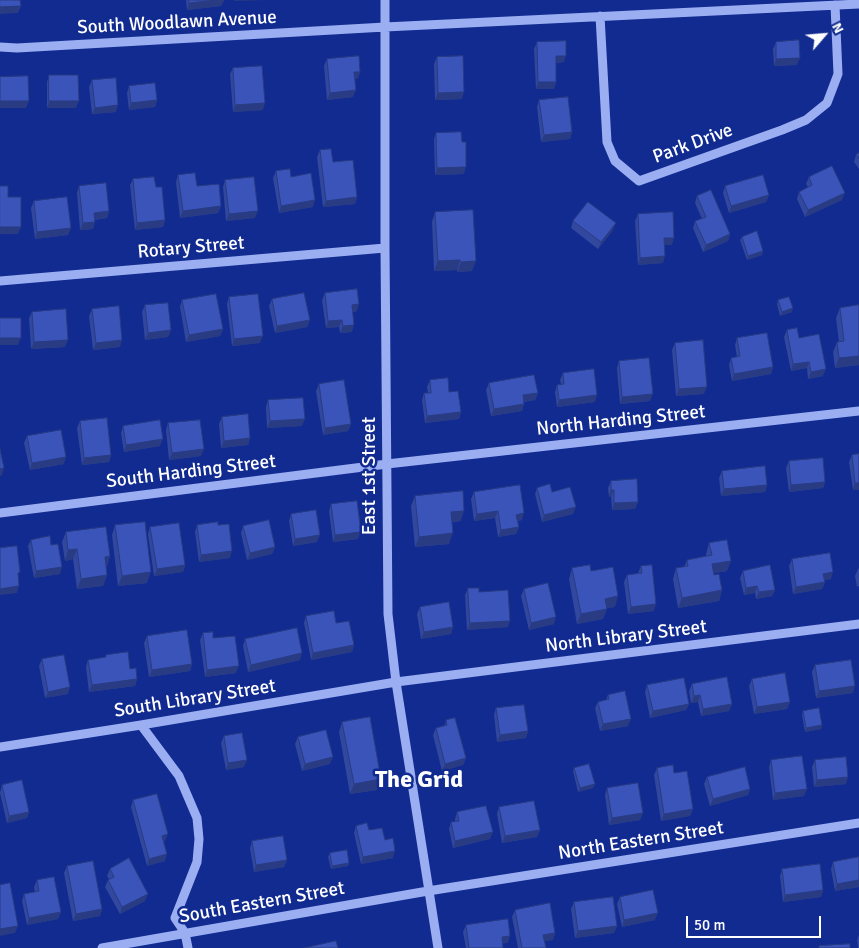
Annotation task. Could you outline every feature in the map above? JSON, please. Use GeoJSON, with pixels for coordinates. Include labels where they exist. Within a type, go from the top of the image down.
{"type":"FeatureCollection","features":[{"type":"Feature","properties":{"kind":"street","name":"East 1st Street"},"geometry":{"type":"LineString","coordinates":[[385,0],[388,614],[396,682],[438,948]]}},
{"type":"Feature","properties":{"kind":"street","name":"South Woodlawn Avenue"},"geometry":{"type":"LineString","coordinates":[[0,47],[17,48],[385,27],[859,4]]}},
{"type":"Feature","properties":{"kind":"street","name":"Park Drive"},"geometry":{"type":"LineString","coordinates":[[600,16],[607,142],[615,161],[639,181],[782,130],[806,120],[827,103],[838,74],[835,5]]}},
{"type":"Feature","properties":{"kind":"street","name":"Rotary Street"},"geometry":{"type":"LineString","coordinates":[[0,281],[385,248]]}},
{"type":"Feature","properties":{"kind":"street","name":"North Harding Street"},"geometry":{"type":"LineString","coordinates":[[387,464],[859,411]]}},
{"type":"Feature","properties":{"kind":"street","name":"South Harding Street"},"geometry":{"type":"LineString","coordinates":[[0,513],[387,464]]}},
{"type":"Feature","properties":{"kind":"street","name":"North Library Street"},"geometry":{"type":"LineString","coordinates":[[396,682],[859,624]]}},
{"type":"Feature","properties":{"kind":"street","name":"South Library Street"},"geometry":{"type":"LineString","coordinates":[[0,747],[396,682]]}},
{"type":"Feature","properties":{"kind":"street"},"geometry":{"type":"LineString","coordinates":[[141,725],[179,776],[196,818],[199,839],[196,862],[175,918],[186,933],[188,948]]}},
{"type":"Feature","properties":{"kind":"street","name":"North Eastern Street"},"geometry":{"type":"LineString","coordinates":[[428,891],[859,823]]}},
{"type":"Feature","properties":{"kind":"street","name":"South Eastern Street"},"geometry":{"type":"LineString","coordinates":[[102,948],[428,891]]}},
{"type":"Feature","properties":{"kind":"building"},"geometry":{"type":"Polygon","coordinates":[[[0,0],[20,0],[21,6],[0,7],[0,0]]]}},
{"type":"Feature","properties":{"kind":"building"},"geometry":{"type":"Polygon","coordinates":[[[189,0],[217,0],[189,3],[189,0]]]}},
{"type":"Feature","properties":{"kind":"building"},"geometry":{"type":"Polygon","coordinates":[[[799,40],[800,58],[776,59],[776,42],[799,40]]]}},
{"type":"Feature","properties":{"kind":"building"},"geometry":{"type":"Polygon","coordinates":[[[566,41],[566,56],[556,56],[556,82],[538,82],[537,42],[566,41]]]}},
{"type":"Feature","properties":{"kind":"building"},"geometry":{"type":"Polygon","coordinates":[[[359,56],[360,72],[354,72],[356,90],[330,93],[327,59],[359,56]]]}},
{"type":"Feature","properties":{"kind":"building"},"geometry":{"type":"Polygon","coordinates":[[[463,56],[464,92],[438,93],[437,57],[463,56]]]}},
{"type":"Feature","properties":{"kind":"building"},"geometry":{"type":"Polygon","coordinates":[[[262,66],[265,103],[235,105],[233,68],[262,66]]]}},
{"type":"Feature","properties":{"kind":"building"},"geometry":{"type":"Polygon","coordinates":[[[49,75],[78,75],[79,101],[49,101],[49,75]]]}},
{"type":"Feature","properties":{"kind":"building"},"geometry":{"type":"Polygon","coordinates":[[[28,76],[29,101],[0,101],[0,77],[28,76]]]}},
{"type":"Feature","properties":{"kind":"building"},"geometry":{"type":"Polygon","coordinates":[[[116,78],[118,105],[95,108],[92,80],[116,78]]]}},
{"type":"Feature","properties":{"kind":"building"},"geometry":{"type":"Polygon","coordinates":[[[155,83],[157,100],[131,103],[129,86],[155,83]]]}},
{"type":"Feature","properties":{"kind":"building"},"geometry":{"type":"Polygon","coordinates":[[[568,97],[572,132],[544,135],[539,100],[568,97]]]}},
{"type":"Feature","properties":{"kind":"building"},"geometry":{"type":"Polygon","coordinates":[[[461,132],[462,142],[466,142],[466,167],[437,168],[436,133],[461,132]]]}},
{"type":"Feature","properties":{"kind":"building"},"geometry":{"type":"Polygon","coordinates":[[[331,149],[333,162],[353,160],[357,197],[326,201],[320,150],[331,149]]]}},
{"type":"Feature","properties":{"kind":"building"},"geometry":{"type":"Polygon","coordinates":[[[832,166],[845,193],[808,210],[799,192],[812,185],[809,177],[832,166]]]}},
{"type":"Feature","properties":{"kind":"building"},"geometry":{"type":"Polygon","coordinates":[[[290,169],[291,177],[311,173],[315,200],[281,206],[276,171],[290,169]]]}},
{"type":"Feature","properties":{"kind":"building"},"geometry":{"type":"Polygon","coordinates":[[[195,173],[197,186],[219,184],[221,206],[183,211],[178,175],[195,173]]]}},
{"type":"Feature","properties":{"kind":"building"},"geometry":{"type":"Polygon","coordinates":[[[763,175],[769,195],[731,206],[725,186],[763,175]]]}},
{"type":"Feature","properties":{"kind":"building"},"geometry":{"type":"Polygon","coordinates":[[[154,177],[156,187],[162,187],[165,220],[137,223],[133,179],[154,177]]]}},
{"type":"Feature","properties":{"kind":"building"},"geometry":{"type":"Polygon","coordinates":[[[254,177],[258,211],[229,214],[225,180],[254,177]]]}},
{"type":"Feature","properties":{"kind":"building"},"geometry":{"type":"Polygon","coordinates":[[[106,183],[109,211],[94,213],[95,222],[83,223],[79,186],[106,183]]]}},
{"type":"Feature","properties":{"kind":"building"},"geometry":{"type":"Polygon","coordinates":[[[0,186],[8,186],[8,197],[21,197],[21,227],[0,227],[0,186]]]}},
{"type":"Feature","properties":{"kind":"building"},"geometry":{"type":"Polygon","coordinates":[[[711,190],[730,234],[706,245],[695,221],[706,217],[697,196],[711,190]]]}},
{"type":"Feature","properties":{"kind":"building"},"geometry":{"type":"Polygon","coordinates":[[[67,197],[71,228],[37,232],[34,201],[67,197]]]}},
{"type":"Feature","properties":{"kind":"building"},"geometry":{"type":"Polygon","coordinates":[[[588,202],[616,223],[601,242],[573,221],[588,202]]]}},
{"type":"Feature","properties":{"kind":"building"},"geometry":{"type":"Polygon","coordinates":[[[473,210],[476,261],[438,261],[435,212],[473,210]]]}},
{"type":"Feature","properties":{"kind":"building"},"geometry":{"type":"Polygon","coordinates":[[[673,212],[674,238],[664,238],[665,256],[640,258],[638,214],[673,212]]]}},
{"type":"Feature","properties":{"kind":"building"},"geometry":{"type":"Polygon","coordinates":[[[757,231],[763,251],[748,256],[742,237],[757,231]]]}},
{"type":"Feature","properties":{"kind":"building"},"geometry":{"type":"Polygon","coordinates":[[[357,289],[359,304],[352,305],[354,325],[343,326],[342,320],[328,321],[325,293],[357,289]]]}},
{"type":"Feature","properties":{"kind":"building"},"geometry":{"type":"Polygon","coordinates":[[[304,293],[310,320],[277,326],[272,299],[304,293]]]}},
{"type":"Feature","properties":{"kind":"building"},"geometry":{"type":"Polygon","coordinates":[[[216,294],[223,329],[189,335],[182,300],[216,294]]]}},
{"type":"Feature","properties":{"kind":"building"},"geometry":{"type":"Polygon","coordinates":[[[258,294],[263,336],[234,339],[229,297],[258,294]]]}},
{"type":"Feature","properties":{"kind":"building"},"geometry":{"type":"Polygon","coordinates":[[[789,297],[793,308],[782,312],[778,300],[789,297]]]}},
{"type":"Feature","properties":{"kind":"building"},"geometry":{"type":"Polygon","coordinates":[[[168,303],[171,330],[148,333],[145,305],[168,303]]]}},
{"type":"Feature","properties":{"kind":"building"},"geometry":{"type":"Polygon","coordinates":[[[859,305],[859,356],[839,358],[837,342],[844,341],[840,308],[859,305]]]}},
{"type":"Feature","properties":{"kind":"building"},"geometry":{"type":"Polygon","coordinates":[[[119,306],[122,340],[96,343],[92,309],[119,306]]]}},
{"type":"Feature","properties":{"kind":"building"},"geometry":{"type":"Polygon","coordinates":[[[66,309],[68,340],[34,342],[32,312],[66,309]]]}},
{"type":"Feature","properties":{"kind":"building"},"geometry":{"type":"Polygon","coordinates":[[[0,318],[21,318],[21,338],[0,338],[0,318]]]}},
{"type":"Feature","properties":{"kind":"building"},"geometry":{"type":"Polygon","coordinates":[[[797,328],[799,338],[819,334],[826,369],[811,372],[809,362],[793,364],[787,330],[797,328]]]}},
{"type":"Feature","properties":{"kind":"building"},"geometry":{"type":"Polygon","coordinates":[[[767,333],[773,367],[734,374],[731,358],[740,356],[737,338],[767,333]]]}},
{"type":"Feature","properties":{"kind":"building"},"geometry":{"type":"Polygon","coordinates":[[[703,340],[707,387],[679,389],[675,343],[703,340]]]}},
{"type":"Feature","properties":{"kind":"building"},"geometry":{"type":"Polygon","coordinates":[[[649,358],[653,394],[622,397],[619,361],[649,358]]]}},
{"type":"Feature","properties":{"kind":"building"},"geometry":{"type":"Polygon","coordinates":[[[594,369],[597,395],[559,400],[557,385],[564,384],[563,373],[594,369]]]}},
{"type":"Feature","properties":{"kind":"building"},"geometry":{"type":"Polygon","coordinates":[[[534,375],[538,393],[523,395],[524,404],[494,409],[489,383],[534,375]]]}},
{"type":"Feature","properties":{"kind":"building"},"geometry":{"type":"Polygon","coordinates":[[[448,378],[449,392],[458,391],[461,412],[427,416],[424,393],[431,393],[430,380],[448,378]]]}},
{"type":"Feature","properties":{"kind":"building"},"geometry":{"type":"Polygon","coordinates":[[[344,380],[351,424],[325,428],[319,384],[344,380]]]}},
{"type":"Feature","properties":{"kind":"building"},"geometry":{"type":"Polygon","coordinates":[[[303,398],[305,419],[270,421],[268,400],[303,398]]]}},
{"type":"Feature","properties":{"kind":"building"},"geometry":{"type":"Polygon","coordinates":[[[248,414],[250,438],[224,441],[222,417],[248,414]]]}},
{"type":"Feature","properties":{"kind":"building"},"geometry":{"type":"Polygon","coordinates":[[[107,418],[111,455],[84,458],[80,421],[107,418]]]}},
{"type":"Feature","properties":{"kind":"building"},"geometry":{"type":"Polygon","coordinates":[[[160,420],[163,439],[126,445],[123,426],[160,420]]]}},
{"type":"Feature","properties":{"kind":"building"},"geometry":{"type":"Polygon","coordinates":[[[200,420],[204,449],[172,453],[168,423],[200,420]]]}},
{"type":"Feature","properties":{"kind":"building"},"geometry":{"type":"Polygon","coordinates":[[[61,430],[66,457],[32,463],[27,436],[61,430]]]}},
{"type":"Feature","properties":{"kind":"building"},"geometry":{"type":"Polygon","coordinates":[[[0,449],[4,468],[0,469],[0,449]]]}},
{"type":"Feature","properties":{"kind":"building"},"geometry":{"type":"Polygon","coordinates":[[[859,454],[859,483],[855,483],[852,455],[859,454]]]}},
{"type":"Feature","properties":{"kind":"building"},"geometry":{"type":"Polygon","coordinates":[[[823,458],[825,482],[791,485],[789,461],[823,458]]]}},
{"type":"Feature","properties":{"kind":"building"},"geometry":{"type":"Polygon","coordinates":[[[765,466],[767,485],[724,489],[722,471],[765,466]]]}},
{"type":"Feature","properties":{"kind":"building"},"geometry":{"type":"Polygon","coordinates":[[[637,479],[638,502],[614,503],[614,490],[611,490],[611,481],[637,479]]]}},
{"type":"Feature","properties":{"kind":"building"},"geometry":{"type":"Polygon","coordinates":[[[550,484],[552,492],[570,487],[576,507],[544,515],[537,488],[550,484]]]}},
{"type":"Feature","properties":{"kind":"building"},"geometry":{"type":"Polygon","coordinates":[[[520,485],[524,513],[516,515],[519,527],[501,530],[498,511],[477,514],[474,492],[520,485]]]}},
{"type":"Feature","properties":{"kind":"building"},"geometry":{"type":"Polygon","coordinates":[[[463,491],[464,511],[451,512],[453,533],[419,537],[415,496],[463,491]]]}},
{"type":"Feature","properties":{"kind":"building"},"geometry":{"type":"Polygon","coordinates":[[[357,501],[361,532],[335,535],[331,504],[357,501]]]}},
{"type":"Feature","properties":{"kind":"building"},"geometry":{"type":"Polygon","coordinates":[[[316,510],[320,535],[295,539],[291,514],[316,510]]]}},
{"type":"Feature","properties":{"kind":"building"},"geometry":{"type":"Polygon","coordinates":[[[269,520],[275,547],[250,553],[243,526],[269,520]]]}},
{"type":"Feature","properties":{"kind":"building"},"geometry":{"type":"Polygon","coordinates":[[[145,522],[151,572],[122,576],[115,525],[145,522]]]}},
{"type":"Feature","properties":{"kind":"building"},"geometry":{"type":"Polygon","coordinates":[[[218,522],[218,525],[229,524],[232,551],[201,555],[197,525],[218,522]]]}},
{"type":"Feature","properties":{"kind":"building"},"geometry":{"type":"Polygon","coordinates":[[[179,523],[185,565],[157,569],[150,527],[179,523]]]}},
{"type":"Feature","properties":{"kind":"building"},"geometry":{"type":"Polygon","coordinates":[[[106,527],[110,556],[105,557],[107,575],[81,579],[77,549],[68,550],[66,532],[106,527]]]}},
{"type":"Feature","properties":{"kind":"building"},"geometry":{"type":"Polygon","coordinates":[[[50,536],[51,545],[58,544],[62,567],[36,571],[31,540],[50,536]]]}},
{"type":"Feature","properties":{"kind":"building"},"geometry":{"type":"Polygon","coordinates":[[[727,540],[731,561],[712,564],[714,575],[719,574],[722,590],[682,598],[676,568],[688,566],[687,560],[712,555],[709,543],[727,540]]]}},
{"type":"Feature","properties":{"kind":"building"},"geometry":{"type":"Polygon","coordinates":[[[17,546],[20,572],[18,573],[19,586],[0,589],[0,548],[17,546]]]}},
{"type":"Feature","properties":{"kind":"building"},"geometry":{"type":"Polygon","coordinates":[[[830,553],[833,572],[823,574],[825,582],[796,587],[792,559],[830,553]]]}},
{"type":"Feature","properties":{"kind":"building"},"geometry":{"type":"Polygon","coordinates":[[[590,565],[591,571],[613,567],[618,596],[605,599],[607,609],[581,614],[572,568],[590,565]]]}},
{"type":"Feature","properties":{"kind":"building"},"geometry":{"type":"Polygon","coordinates":[[[652,565],[656,604],[631,607],[627,575],[642,573],[641,566],[652,565]]]}},
{"type":"Feature","properties":{"kind":"building"},"geometry":{"type":"Polygon","coordinates":[[[770,565],[775,590],[759,592],[757,586],[746,588],[743,571],[770,565]]]}},
{"type":"Feature","properties":{"kind":"building"},"geometry":{"type":"Polygon","coordinates":[[[548,583],[556,617],[531,623],[524,589],[548,583]]]}},
{"type":"Feature","properties":{"kind":"building"},"geometry":{"type":"Polygon","coordinates":[[[468,588],[479,588],[479,592],[508,590],[510,621],[470,623],[468,588]]]}},
{"type":"Feature","properties":{"kind":"building"},"geometry":{"type":"Polygon","coordinates":[[[449,602],[453,627],[424,632],[420,607],[449,602]]]}},
{"type":"Feature","properties":{"kind":"building"},"geometry":{"type":"Polygon","coordinates":[[[334,611],[336,623],[349,621],[354,645],[313,653],[306,616],[334,611]]]}},
{"type":"Feature","properties":{"kind":"building"},"geometry":{"type":"Polygon","coordinates":[[[297,628],[302,653],[251,665],[245,639],[297,628]]]}},
{"type":"Feature","properties":{"kind":"building"},"geometry":{"type":"Polygon","coordinates":[[[187,630],[192,664],[152,670],[147,636],[187,630]]]}},
{"type":"Feature","properties":{"kind":"building"},"geometry":{"type":"Polygon","coordinates":[[[213,632],[213,638],[235,636],[239,666],[207,670],[203,633],[213,632]]]}},
{"type":"Feature","properties":{"kind":"building"},"geometry":{"type":"Polygon","coordinates":[[[128,652],[130,669],[136,668],[137,679],[92,685],[88,660],[128,652]]]}},
{"type":"Feature","properties":{"kind":"building"},"geometry":{"type":"Polygon","coordinates":[[[64,655],[70,687],[48,692],[42,659],[64,655]]]}},
{"type":"Feature","properties":{"kind":"building"},"geometry":{"type":"Polygon","coordinates":[[[851,660],[855,686],[819,691],[815,665],[851,660]]]}},
{"type":"Feature","properties":{"kind":"building"},"geometry":{"type":"Polygon","coordinates":[[[785,673],[790,702],[757,707],[752,679],[785,673]]]}},
{"type":"Feature","properties":{"kind":"building"},"geometry":{"type":"Polygon","coordinates":[[[727,677],[732,704],[703,709],[700,695],[694,696],[692,684],[727,677]]]}},
{"type":"Feature","properties":{"kind":"building"},"geometry":{"type":"Polygon","coordinates":[[[684,678],[689,704],[653,711],[647,685],[684,678]]]}},
{"type":"Feature","properties":{"kind":"building"},"geometry":{"type":"Polygon","coordinates":[[[625,691],[631,719],[603,724],[598,702],[609,699],[608,695],[625,691]]]}},
{"type":"Feature","properties":{"kind":"building"},"geometry":{"type":"Polygon","coordinates":[[[524,705],[528,731],[500,735],[496,708],[524,705]]]}},
{"type":"Feature","properties":{"kind":"building"},"geometry":{"type":"Polygon","coordinates":[[[819,708],[822,725],[806,728],[803,711],[819,708]]]}},
{"type":"Feature","properties":{"kind":"building"},"geometry":{"type":"Polygon","coordinates":[[[370,717],[381,779],[354,784],[342,722],[370,717]]]}},
{"type":"Feature","properties":{"kind":"building"},"geometry":{"type":"Polygon","coordinates":[[[455,718],[466,758],[445,764],[436,728],[447,725],[446,720],[455,718]]]}},
{"type":"Feature","properties":{"kind":"building"},"geometry":{"type":"Polygon","coordinates":[[[326,730],[333,757],[305,764],[298,737],[326,730]]]}},
{"type":"Feature","properties":{"kind":"building"},"geometry":{"type":"Polygon","coordinates":[[[242,733],[247,760],[228,763],[224,736],[242,733]]]}},
{"type":"Feature","properties":{"kind":"building"},"geometry":{"type":"Polygon","coordinates":[[[802,756],[807,789],[775,793],[771,760],[802,756]]]}},
{"type":"Feature","properties":{"kind":"building"},"geometry":{"type":"Polygon","coordinates":[[[846,757],[848,777],[817,780],[815,760],[846,757]]]}},
{"type":"Feature","properties":{"kind":"building"},"geometry":{"type":"Polygon","coordinates":[[[589,764],[595,784],[580,788],[574,768],[589,764]]]}},
{"type":"Feature","properties":{"kind":"building"},"geometry":{"type":"Polygon","coordinates":[[[673,765],[674,773],[687,771],[693,809],[664,814],[657,768],[673,765]]]}},
{"type":"Feature","properties":{"kind":"building"},"geometry":{"type":"Polygon","coordinates":[[[745,767],[750,789],[713,799],[707,777],[745,767]]]}},
{"type":"Feature","properties":{"kind":"building"},"geometry":{"type":"Polygon","coordinates":[[[22,780],[29,812],[9,816],[2,785],[22,780]]]}},
{"type":"Feature","properties":{"kind":"building"},"geometry":{"type":"Polygon","coordinates":[[[638,783],[643,813],[612,818],[607,788],[638,783]]]}},
{"type":"Feature","properties":{"kind":"building"},"geometry":{"type":"Polygon","coordinates":[[[157,794],[168,834],[162,836],[167,854],[149,859],[133,800],[157,794]]]}},
{"type":"Feature","properties":{"kind":"building"},"geometry":{"type":"Polygon","coordinates":[[[534,801],[540,830],[505,836],[499,807],[534,801]]]}},
{"type":"Feature","properties":{"kind":"building"},"geometry":{"type":"Polygon","coordinates":[[[486,806],[493,832],[455,841],[451,822],[459,821],[457,812],[486,806]]]}},
{"type":"Feature","properties":{"kind":"building"},"geometry":{"type":"Polygon","coordinates":[[[367,823],[369,830],[382,828],[385,840],[393,838],[395,851],[363,857],[356,826],[367,823]]]}},
{"type":"Feature","properties":{"kind":"building"},"geometry":{"type":"Polygon","coordinates":[[[283,836],[287,860],[256,865],[252,841],[283,836]]]}},
{"type":"Feature","properties":{"kind":"building"},"geometry":{"type":"Polygon","coordinates":[[[347,850],[349,863],[332,866],[330,853],[347,850]]]}},
{"type":"Feature","properties":{"kind":"building"},"geometry":{"type":"Polygon","coordinates":[[[859,857],[859,880],[837,884],[833,862],[859,857]]]}},
{"type":"Feature","properties":{"kind":"building"},"geometry":{"type":"Polygon","coordinates":[[[129,858],[148,894],[122,907],[108,880],[114,877],[110,869],[129,858]]]}},
{"type":"Feature","properties":{"kind":"building"},"geometry":{"type":"Polygon","coordinates":[[[93,861],[102,909],[76,914],[67,866],[93,861]]]}},
{"type":"Feature","properties":{"kind":"building"},"geometry":{"type":"Polygon","coordinates":[[[820,864],[823,890],[785,895],[782,869],[820,864]]]}},
{"type":"Feature","properties":{"kind":"building"},"geometry":{"type":"Polygon","coordinates":[[[54,877],[61,912],[29,918],[24,894],[39,891],[37,880],[54,877]]]}},
{"type":"Feature","properties":{"kind":"building"},"geometry":{"type":"Polygon","coordinates":[[[10,883],[18,926],[0,929],[0,885],[10,883]]]}},
{"type":"Feature","properties":{"kind":"building"},"geometry":{"type":"Polygon","coordinates":[[[653,890],[658,913],[624,920],[620,897],[653,890]]]}},
{"type":"Feature","properties":{"kind":"building"},"geometry":{"type":"Polygon","coordinates":[[[613,897],[617,926],[578,931],[574,902],[613,897]]]}},
{"type":"Feature","properties":{"kind":"building"},"geometry":{"type":"Polygon","coordinates":[[[550,903],[555,933],[543,935],[546,948],[522,948],[515,910],[550,903]]]}},
{"type":"Feature","properties":{"kind":"building"},"geometry":{"type":"Polygon","coordinates":[[[508,919],[510,936],[502,937],[503,948],[469,948],[466,925],[508,919]]]}},
{"type":"Feature","properties":{"kind":"building"},"geometry":{"type":"Polygon","coordinates":[[[336,941],[338,948],[304,948],[336,941]]]}},
{"type":"Feature","properties":{"kind":"building"},"geometry":{"type":"Polygon","coordinates":[[[850,944],[850,948],[819,948],[819,946],[850,944]]]}},
{"type":"Feature","properties":{"kind":"district","name":"The Grid"},"geometry":{"type":"Point","coordinates":[419,781]}}]}
